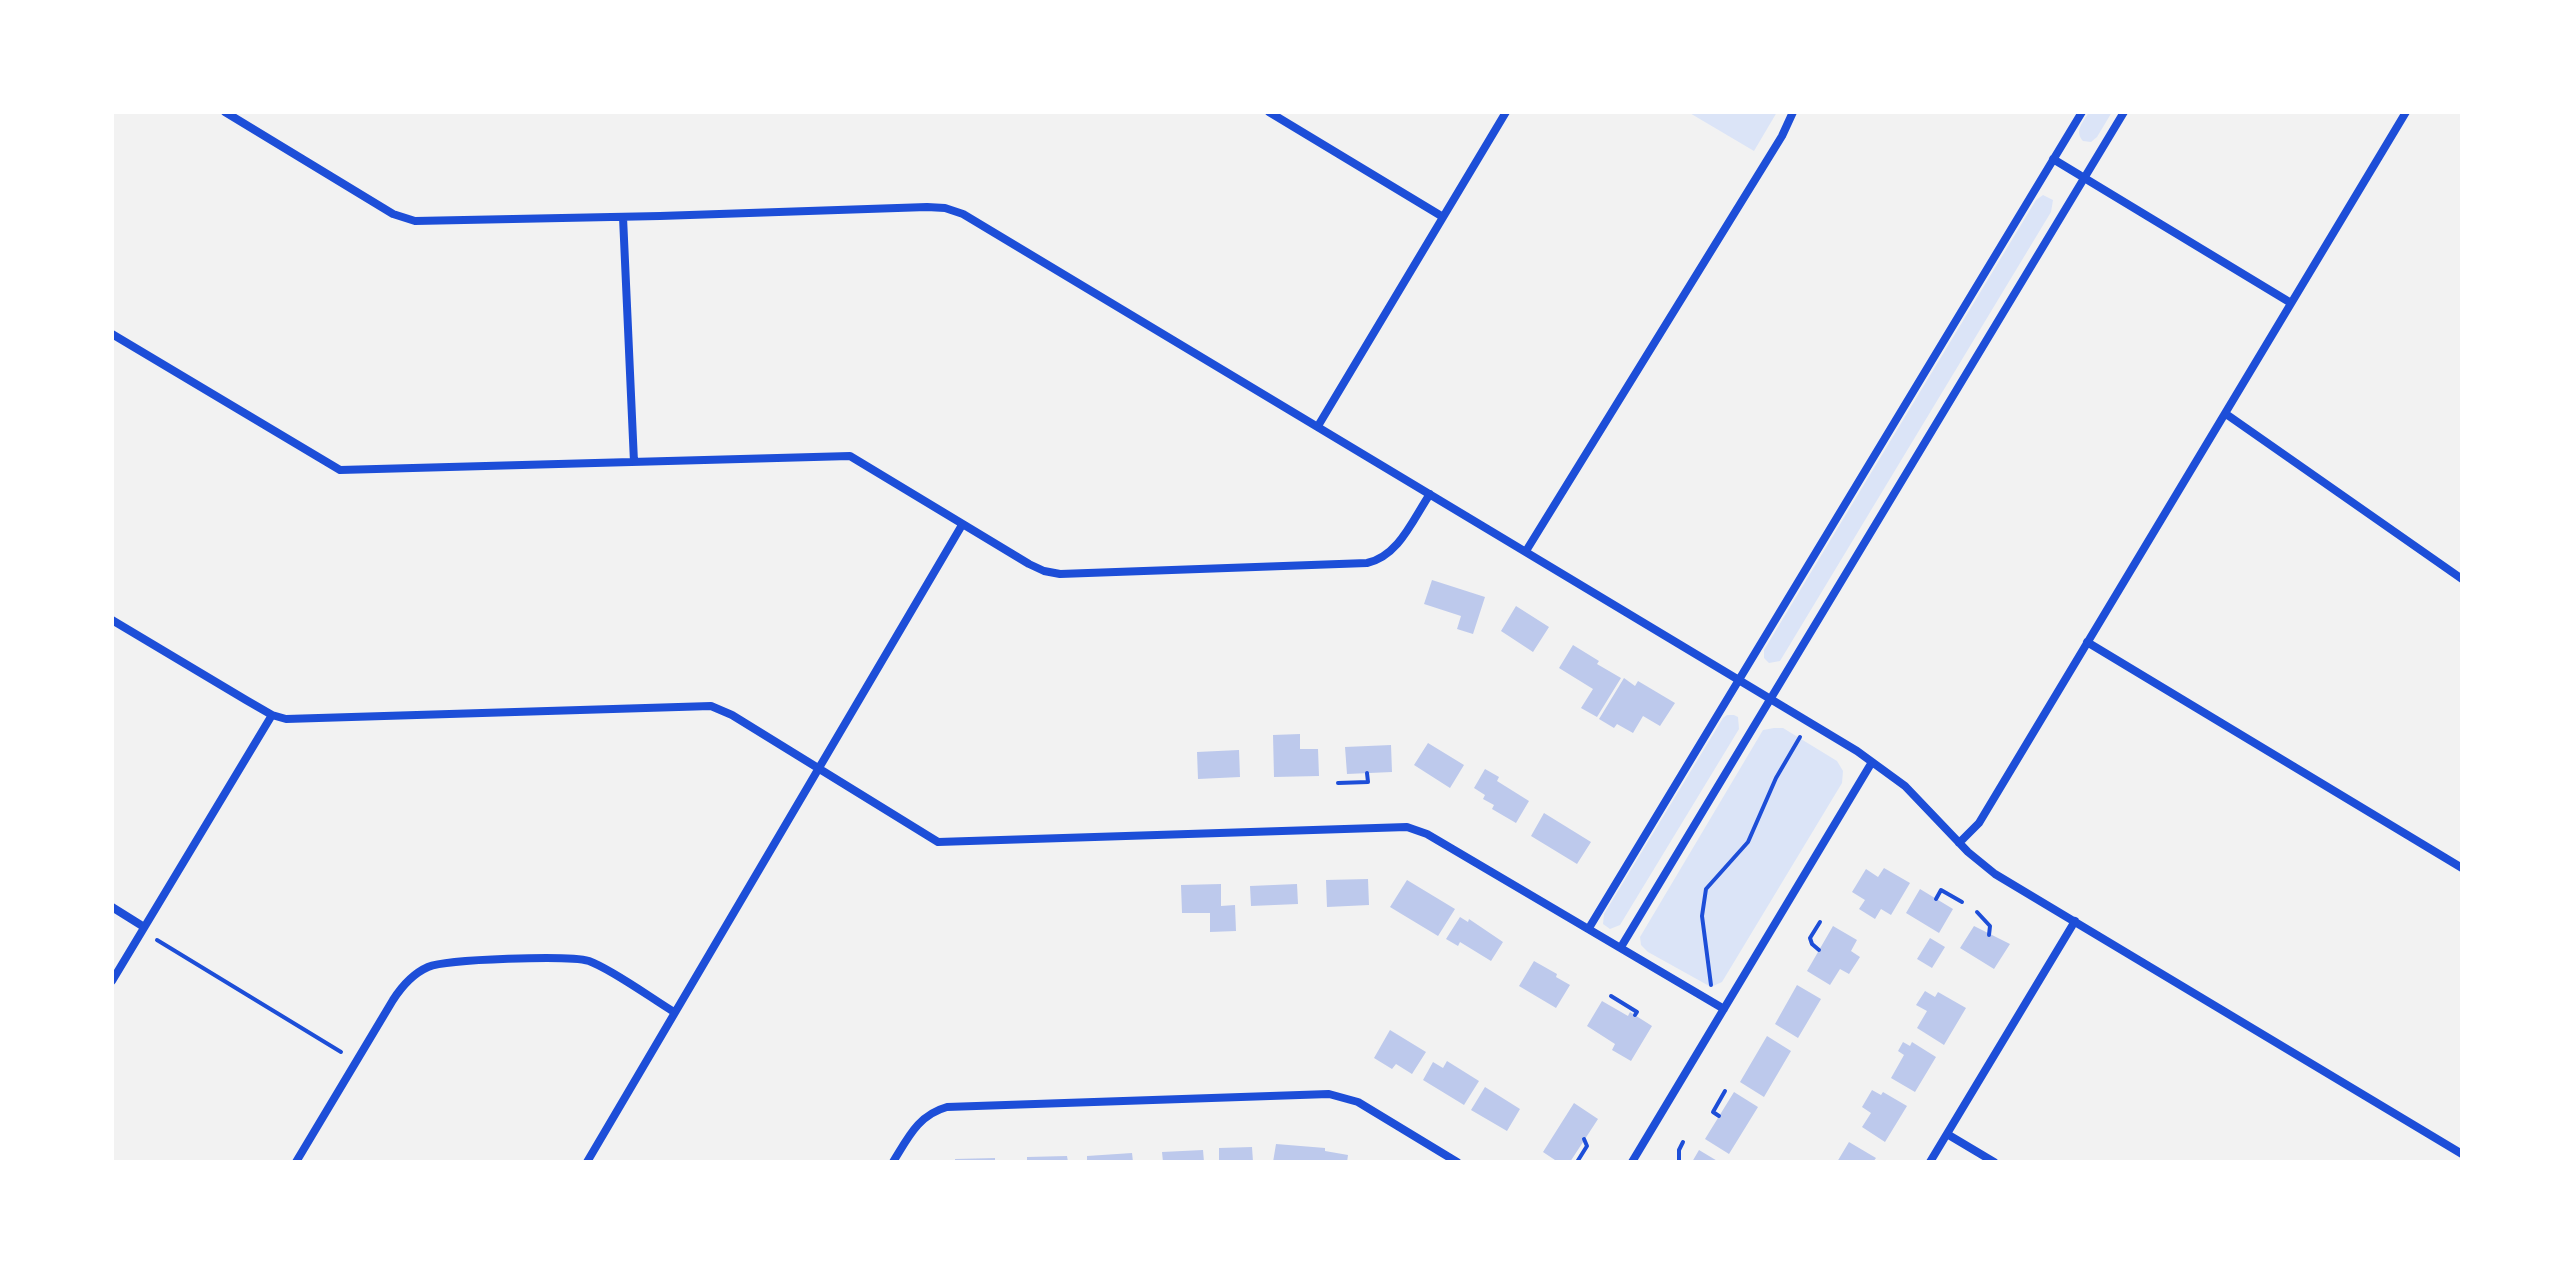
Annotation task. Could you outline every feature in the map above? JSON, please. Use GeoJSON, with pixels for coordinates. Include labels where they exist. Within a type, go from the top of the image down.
{"type":"FeatureCollection","features":[{"type":"Feature","properties":{"kind":"street"},"geometry":{"type":"LineString","coordinates":[[225,112],[393,214],[408,220],[428,222],[927,207],[954,210],[1770,698],[1905,786],[1959,843],[1995,874],[2462,1154]]}},
{"type":"Feature","properties":{"kind":"street"},"geometry":{"type":"LineString","coordinates":[[1269,112],[1443,217]]}},
{"type":"Feature","properties":{"kind":"street"},"geometry":{"type":"LineString","coordinates":[[1318,426],[1506,112]]}},
{"type":"Feature","properties":{"kind":"street"},"geometry":{"type":"LineString","coordinates":[[1526,551],[1774,149],[1793,112]]}},
{"type":"Feature","properties":{"kind":"street"},"geometry":{"type":"LineString","coordinates":[[1589,928],[2082,112]]}},
{"type":"Feature","properties":{"kind":"street"},"geometry":{"type":"LineString","coordinates":[[1621,947],[2124,112]]}},
{"type":"Feature","properties":{"kind":"street"},"geometry":{"type":"LineString","coordinates":[[1959,843],[1979,823],[2406,112]]}},
{"type":"Feature","properties":{"kind":"street"},"geometry":{"type":"LineString","coordinates":[[2053,159],[2291,303]]}},
{"type":"Feature","properties":{"kind":"street"},"geometry":{"type":"LineString","coordinates":[[623,217],[634,462]]}},
{"type":"Feature","properties":{"kind":"street"},"geometry":{"type":"LineString","coordinates":[[112,334],[340,470],[850,456],[1029,564],[1060,574],[1373,562],[1390,552],[1430,494]]}},
{"type":"Feature","properties":{"kind":"street"},"geometry":{"type":"LineString","coordinates":[[2226,414],[2462,579]]}},
{"type":"Feature","properties":{"kind":"street"},"geometry":{"type":"LineString","coordinates":[[587,1162],[962,525]]}},
{"type":"Feature","properties":{"kind":"street"},"geometry":{"type":"LineString","coordinates":[[112,620],[272,715],[286,719],[703,705],[718,708],[921,833],[943,843],[1407,827],[1427,834],[1724,1009]]}},
{"type":"Feature","properties":{"kind":"street"},"geometry":{"type":"LineString","coordinates":[[2087,642],[2462,868]]}},
{"type":"Feature","properties":{"kind":"street"},"geometry":{"type":"LineString","coordinates":[[112,981],[272,715]]}},
{"type":"Feature","properties":{"kind":"street"},"geometry":{"type":"LineString","coordinates":[[1632,1162],[1872,762]]}},
{"type":"Feature","properties":{"kind":"street"},"geometry":{"type":"LineString","coordinates":[[112,907],[144,927]]}},
{"type":"Feature","properties":{"kind":"street"},"geometry":{"type":"LineString","coordinates":[[1930,1162],[2075,921]]}},
{"type":"Feature","properties":{"kind":"street"},"geometry":{"type":"LineString","coordinates":[[296,1162],[393,1000],[407,981],[427,967],[450,962],[580,959],[600,967],[674,1012]]}},
{"type":"Feature","properties":{"kind":"street"},"geometry":{"type":"LineString","coordinates":[[893,1162],[920,1121],[947,1107],[1329,1094],[1358,1102],[1457,1162]]}},
{"type":"Feature","properties":{"kind":"street"},"geometry":{"type":"LineString","coordinates":[[1947,1134],[1994,1162]]}},
{"type":"Feature","properties":{"kind":"path"},"geometry":{"type":"LineString","coordinates":[[1711,987],[1703,929],[1706,889],[1748,842],[1776,778],[1800,737]]}},
{"type":"Feature","properties":{"kind":"path"},"geometry":{"type":"LineString","coordinates":[[1338,783],[1368,782],[1367,773]]}},
{"type":"Feature","properties":{"kind":"path"},"geometry":{"type":"LineString","coordinates":[[1936,899],[1941,890],[1962,902]]}},
{"type":"Feature","properties":{"kind":"path"},"geometry":{"type":"LineString","coordinates":[[1977,912],[1990,926],[1989,935]]}},
{"type":"Feature","properties":{"kind":"path"},"geometry":{"type":"LineString","coordinates":[[1819,950],[1810,938],[1820,922]]}},
{"type":"Feature","properties":{"kind":"path"},"geometry":{"type":"LineString","coordinates":[[157,940],[341,1052]]}},
{"type":"Feature","properties":{"kind":"path"},"geometry":{"type":"LineString","coordinates":[[1611,996],[1637,1012],[1635,1015]]}},
{"type":"Feature","properties":{"kind":"path"},"geometry":{"type":"LineString","coordinates":[[1719,1116],[1713,1112],[1725,1091]]}},
{"type":"Feature","properties":{"kind":"path"},"geometry":{"type":"LineString","coordinates":[[1577,1162],[1587,1146],[1584,1139]]}},
{"type":"Feature","properties":{"kind":"path"},"geometry":{"type":"LineString","coordinates":[[1679,1162],[1683,1142]]}},
{"type":"Feature","properties":{"kind":"shaded area"},"geometry":{"type":"Polygon","coordinates":[[[1688,112],[1777,112],[1754,151],[1688,112]]]}},
{"type":"Feature","properties":{"kind":"shaded area"},"geometry":{"type":"Polygon","coordinates":[[[2089,112],[2112,112],[2091,142],[2083,141],[2079,134],[2080,126],[2089,112]]]}},
{"type":"Feature","properties":{"kind":"shaded area"},"geometry":{"type":"Polygon","coordinates":[[[2043,195],[2053,200],[2051,212],[1780,661],[1769,663],[1764,658],[1764,650],[2036,200],[2043,195]]]}},
{"type":"Feature","properties":{"kind":"shaded area"},"geometry":{"type":"Polygon","coordinates":[[[1727,715],[1738,717],[1739,729],[1620,925],[1610,929],[1603,924],[1604,914],[1727,715]]]}},
{"type":"Feature","properties":{"kind":"shaded area"},"geometry":{"type":"Polygon","coordinates":[[[1783,728],[1837,761],[1843,771],[1842,783],[1722,982],[1711,987],[1648,952],[1641,945],[1640,937],[1763,730],[1783,728]]]}},
{"type":"Feature","properties":{"kind":"building"},"geometry":{"type":"Polygon","coordinates":[[[1432,580],[1485,597],[1473,634],[1457,629],[1461,616],[1424,604],[1432,580]]]}},
{"type":"Feature","properties":{"kind":"building"},"geometry":{"type":"Polygon","coordinates":[[[1516,606],[1549,627],[1533,652],[1501,631],[1516,606]]]}},
{"type":"Feature","properties":{"kind":"building"},"geometry":{"type":"Polygon","coordinates":[[[1573,645],[1621,678],[1597,717],[1581,708],[1593,689],[1559,668],[1573,645]]]}},
{"type":"Feature","properties":{"kind":"building"},"geometry":{"type":"Polygon","coordinates":[[[1624,678],[1635,686],[1638,681],[1675,703],[1660,726],[1643,716],[1633,733],[1617,724],[1614,728],[1599,719],[1624,678]]]}},
{"type":"Feature","properties":{"kind":"building"},"geometry":{"type":"Polygon","coordinates":[[[1300,734],[1300,749],[1318,749],[1319,776],[1274,777],[1273,735],[1300,734]]]}},
{"type":"Feature","properties":{"kind":"building"},"geometry":{"type":"Polygon","coordinates":[[[1428,743],[1464,765],[1450,788],[1414,765],[1428,743]]]}},
{"type":"Feature","properties":{"kind":"building"},"geometry":{"type":"Polygon","coordinates":[[[1391,745],[1392,772],[1347,774],[1345,747],[1391,745]]]}},
{"type":"Feature","properties":{"kind":"building"},"geometry":{"type":"Polygon","coordinates":[[[1239,750],[1240,777],[1198,779],[1197,752],[1239,750]]]}},
{"type":"Feature","properties":{"kind":"building"},"geometry":{"type":"Polygon","coordinates":[[[1485,769],[1499,777],[1497,781],[1529,801],[1516,823],[1492,809],[1494,805],[1483,799],[1485,795],[1474,788],[1485,769]]]}},
{"type":"Feature","properties":{"kind":"building"},"geometry":{"type":"Polygon","coordinates":[[[1544,813],[1591,842],[1577,864],[1531,836],[1544,813]]]}},
{"type":"Feature","properties":{"kind":"building"},"geometry":{"type":"Polygon","coordinates":[[[1884,868],[1910,883],[1891,915],[1881,909],[1875,919],[1859,909],[1865,900],[1852,892],[1866,869],[1878,877],[1884,868]]]}},
{"type":"Feature","properties":{"kind":"building"},"geometry":{"type":"Polygon","coordinates":[[[1368,879],[1369,905],[1327,907],[1326,880],[1368,879]]]}},
{"type":"Feature","properties":{"kind":"building"},"geometry":{"type":"Polygon","coordinates":[[[1407,880],[1455,909],[1438,936],[1390,907],[1407,880]]]}},
{"type":"Feature","properties":{"kind":"building"},"geometry":{"type":"Polygon","coordinates":[[[1221,884],[1221,906],[1235,905],[1236,931],[1210,932],[1210,913],[1182,913],[1181,885],[1221,884]]]}},
{"type":"Feature","properties":{"kind":"building"},"geometry":{"type":"Polygon","coordinates":[[[1297,884],[1298,904],[1251,906],[1250,886],[1297,884]]]}},
{"type":"Feature","properties":{"kind":"building"},"geometry":{"type":"Polygon","coordinates":[[[1920,889],[1953,909],[1939,933],[1906,913],[1920,889]]]}},
{"type":"Feature","properties":{"kind":"building"},"geometry":{"type":"Polygon","coordinates":[[[1460,917],[1468,922],[1469,919],[1503,942],[1491,961],[1460,942],[1458,946],[1446,939],[1460,917]]]}},
{"type":"Feature","properties":{"kind":"building"},"geometry":{"type":"Polygon","coordinates":[[[1833,926],[1857,940],[1851,951],[1860,957],[1849,974],[1840,969],[1830,985],[1807,971],[1833,926]]]}},
{"type":"Feature","properties":{"kind":"building"},"geometry":{"type":"Polygon","coordinates":[[[1974,926],[2010,944],[1994,969],[1960,948],[1974,926]]]}},
{"type":"Feature","properties":{"kind":"building"},"geometry":{"type":"Polygon","coordinates":[[[1930,938],[1945,947],[1932,968],[1917,959],[1930,938]]]}},
{"type":"Feature","properties":{"kind":"building"},"geometry":{"type":"Polygon","coordinates":[[[1534,961],[1570,985],[1556,1008],[1519,986],[1534,961]]]}},
{"type":"Feature","properties":{"kind":"building"},"geometry":{"type":"Polygon","coordinates":[[[1797,985],[1821,999],[1798,1038],[1775,1024],[1797,985]]]}},
{"type":"Feature","properties":{"kind":"building"},"geometry":{"type":"Polygon","coordinates":[[[1925,991],[1935,997],[1938,992],[1966,1008],[1944,1045],[1917,1028],[1927,1011],[1916,1005],[1925,991]]]}},
{"type":"Feature","properties":{"kind":"building"},"geometry":{"type":"Polygon","coordinates":[[[1602,1001],[1628,1016],[1630,1012],[1652,1026],[1631,1061],[1612,1050],[1615,1044],[1587,1026],[1602,1001]]]}},
{"type":"Feature","properties":{"kind":"building"},"geometry":{"type":"Polygon","coordinates":[[[1390,1030],[1426,1052],[1412,1074],[1396,1064],[1392,1069],[1374,1058],[1390,1030]]]}},
{"type":"Feature","properties":{"kind":"building"},"geometry":{"type":"Polygon","coordinates":[[[1767,1036],[1791,1051],[1764,1097],[1740,1082],[1767,1036]]]}},
{"type":"Feature","properties":{"kind":"building"},"geometry":{"type":"Polygon","coordinates":[[[1903,1042],[1910,1046],[1912,1042],[1936,1057],[1915,1092],[1891,1078],[1904,1055],[1898,1051],[1903,1042]]]}},
{"type":"Feature","properties":{"kind":"building"},"geometry":{"type":"Polygon","coordinates":[[[1447,1061],[1479,1081],[1464,1105],[1423,1080],[1433,1062],[1443,1068],[1447,1061]]]}},
{"type":"Feature","properties":{"kind":"building"},"geometry":{"type":"Polygon","coordinates":[[[1485,1087],[1520,1109],[1507,1131],[1471,1110],[1485,1087]]]}},
{"type":"Feature","properties":{"kind":"building"},"geometry":{"type":"Polygon","coordinates":[[[1872,1090],[1881,1095],[1883,1092],[1907,1106],[1885,1142],[1862,1127],[1871,1113],[1862,1107],[1872,1090]]]}},
{"type":"Feature","properties":{"kind":"building"},"geometry":{"type":"Polygon","coordinates":[[[1734,1092],[1758,1107],[1729,1154],[1705,1139],[1734,1092]]]}},
{"type":"Feature","properties":{"kind":"building"},"geometry":{"type":"Polygon","coordinates":[[[1574,1103],[1598,1119],[1570,1162],[1558,1162],[1543,1152],[1574,1103]]]}},
{"type":"Feature","properties":{"kind":"building"},"geometry":{"type":"Polygon","coordinates":[[[1849,1142],[1876,1158],[1873,1162],[1837,1162],[1849,1142]]]}},
{"type":"Feature","properties":{"kind":"building"},"geometry":{"type":"Polygon","coordinates":[[[1276,1144],[1325,1148],[1325,1151],[1348,1155],[1347,1162],[1273,1162],[1276,1144]]]}},
{"type":"Feature","properties":{"kind":"building"},"geometry":{"type":"Polygon","coordinates":[[[1252,1147],[1253,1162],[1219,1162],[1219,1148],[1252,1147]]]}},
{"type":"Feature","properties":{"kind":"building"},"geometry":{"type":"Polygon","coordinates":[[[1203,1150],[1204,1162],[1163,1162],[1162,1152],[1203,1150]]]}},
{"type":"Feature","properties":{"kind":"building"},"geometry":{"type":"Polygon","coordinates":[[[1699,1150],[1719,1162],[1692,1162],[1699,1150]]]}},
{"type":"Feature","properties":{"kind":"building"},"geometry":{"type":"Polygon","coordinates":[[[1132,1153],[1133,1162],[1087,1162],[1087,1156],[1132,1153]]]}},
{"type":"Feature","properties":{"kind":"building"},"geometry":{"type":"Polygon","coordinates":[[[1067,1156],[1068,1162],[1027,1162],[1027,1157],[1067,1156]]]}},
{"type":"Feature","properties":{"kind":"building"},"geometry":{"type":"Polygon","coordinates":[[[995,1158],[995,1162],[955,1162],[955,1159],[995,1158]]]}}]}
